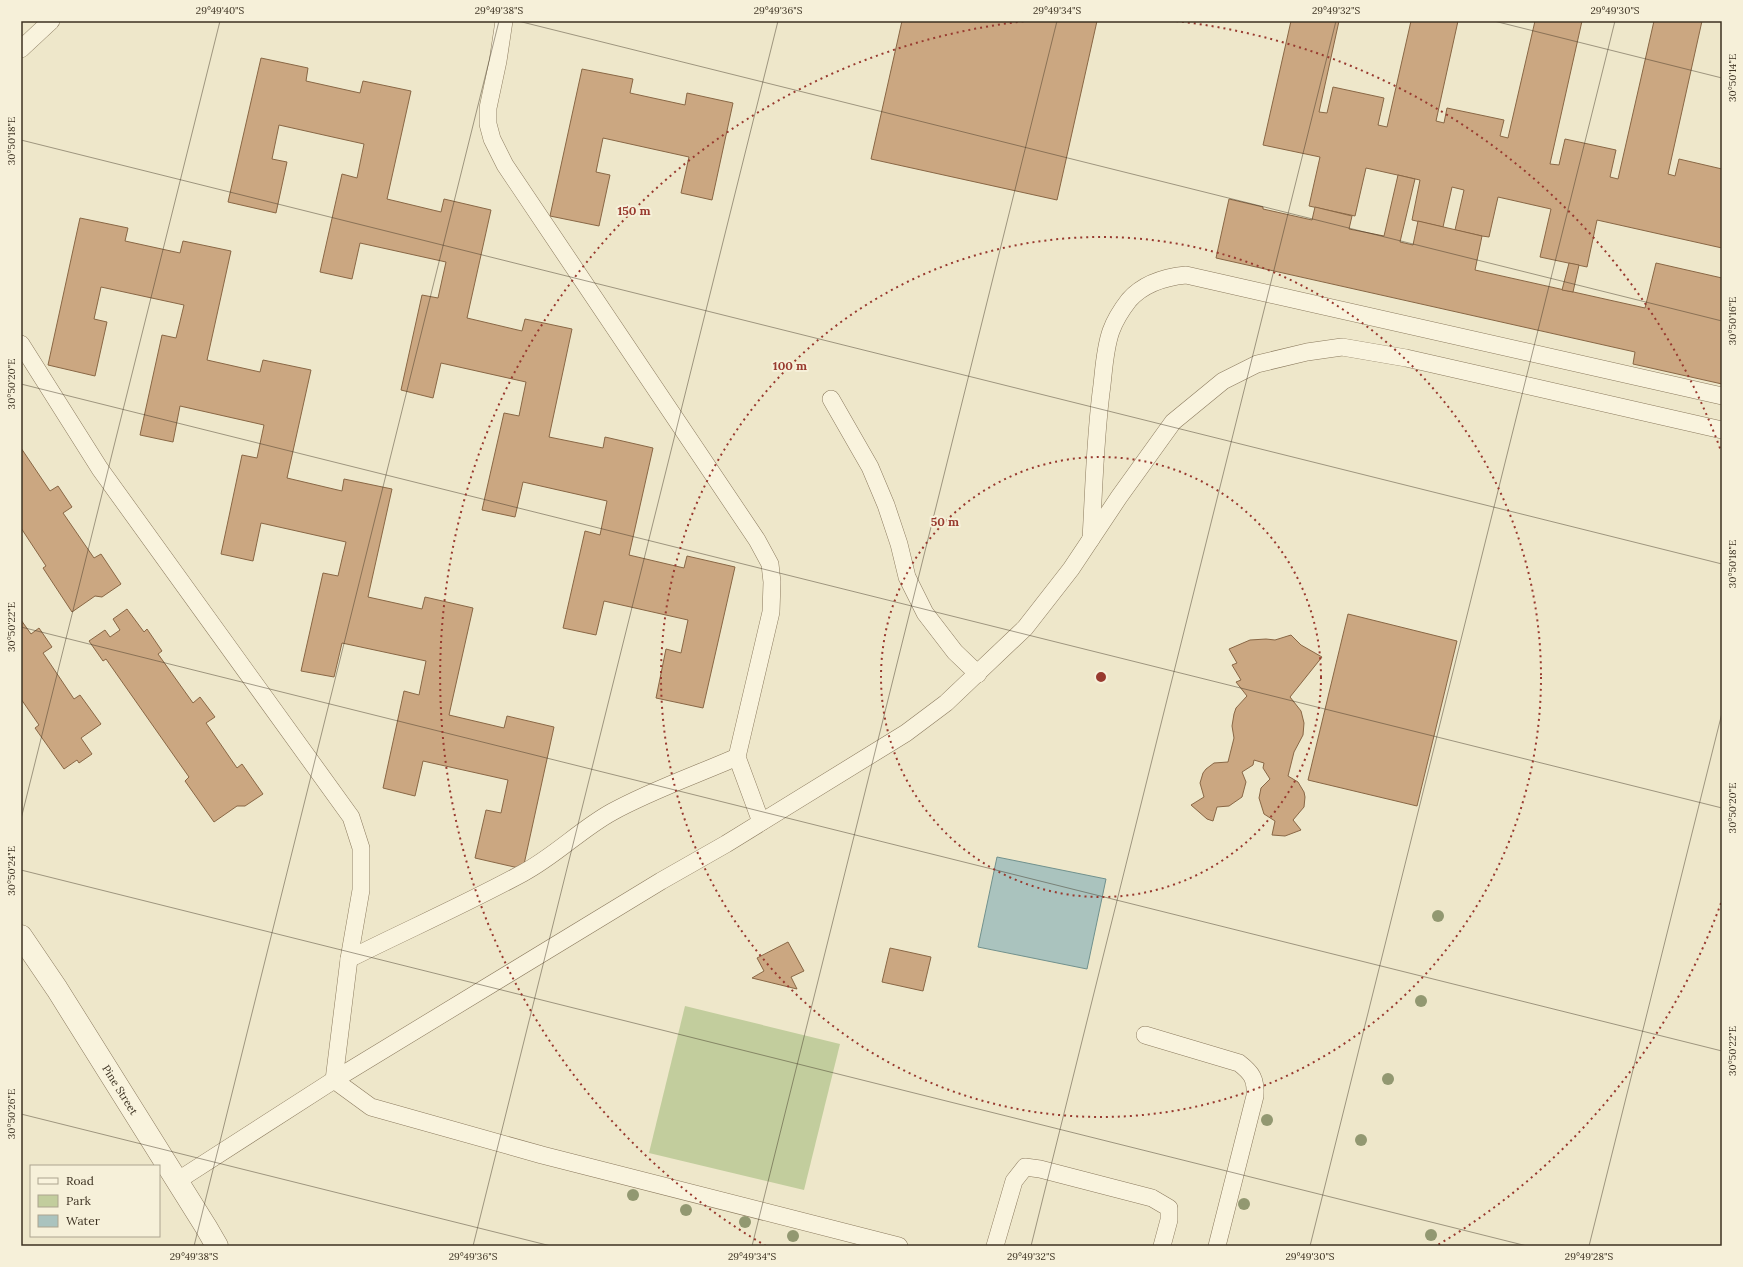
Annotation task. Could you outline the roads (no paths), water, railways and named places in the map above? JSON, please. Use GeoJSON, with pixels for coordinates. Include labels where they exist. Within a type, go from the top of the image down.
{"type":"FeatureCollection","features":[{"type":"Feature","properties":{"kind":"street","name":"Pine Street"},"geometry":{"type":"LineString","coordinates":[[21,936],[57,989],[217,1246]]}},
{"type":"Feature","properties":{"kind":"lane"},"geometry":{"type":"LineString","coordinates":[[21,49],[51,21]]}},
{"type":"Feature","properties":{"kind":"lane"},"geometry":{"type":"LineString","coordinates":[[504,21],[488,108],[488,124],[492,139],[506,165],[757,540],[770,564],[772,582],[771,612],[737,757],[762,822]]}},
{"type":"Feature","properties":{"kind":"lane"},"geometry":{"type":"LineString","coordinates":[[1091,540],[1097,423],[1107,349],[1111,331],[1118,315],[1130,299],[1143,288],[1161,280],[1177,276],[1186,275],[1202,278],[1722,396]]}},
{"type":"Feature","properties":{"kind":"lane"},"geometry":{"type":"LineString","coordinates":[[21,344],[100,469],[351,818],[361,848],[361,890],[349,959],[334,1080]]}},
{"type":"Feature","properties":{"kind":"lane"},"geometry":{"type":"LineString","coordinates":[[177,1181],[334,1080],[661,881],[762,822],[906,733],[946,703],[1026,628],[1071,569],[1123,491],[1173,422],[1223,381],[1257,364],[1307,352],[1342,347],[1406,358],[1722,430]]}},
{"type":"Feature","properties":{"kind":"lane"},"geometry":{"type":"LineString","coordinates":[[831,399],[870,467],[899,544],[907,577],[925,613],[955,652],[978,674]]}},
{"type":"Feature","properties":{"kind":"lane"},"geometry":{"type":"LineString","coordinates":[[349,959],[523,873],[554,855],[574,838],[611,812],[633,801],[737,757]]}},
{"type":"Feature","properties":{"kind":"lane"},"geometry":{"type":"LineString","coordinates":[[1145,1035],[1239,1063],[1249,1071],[1256,1084],[1255,1096],[1217,1246]]}},
{"type":"Feature","properties":{"kind":"lane"},"geometry":{"type":"LineString","coordinates":[[334,1080],[371,1107],[542,1155],[899,1246]]}},
{"type":"Feature","properties":{"kind":"lane"},"geometry":{"type":"LineString","coordinates":[[995,1246],[1014,1181],[1025,1167],[1040,1169],[1152,1198],[1169,1208],[1169,1220],[1162,1246]]}},
{"type":"Feature","properties":{"kind":"water"},"geometry":{"type":"Polygon","coordinates":[[[997,857],[1106,879],[1087,969],[978,947],[997,857]]]}}]}
